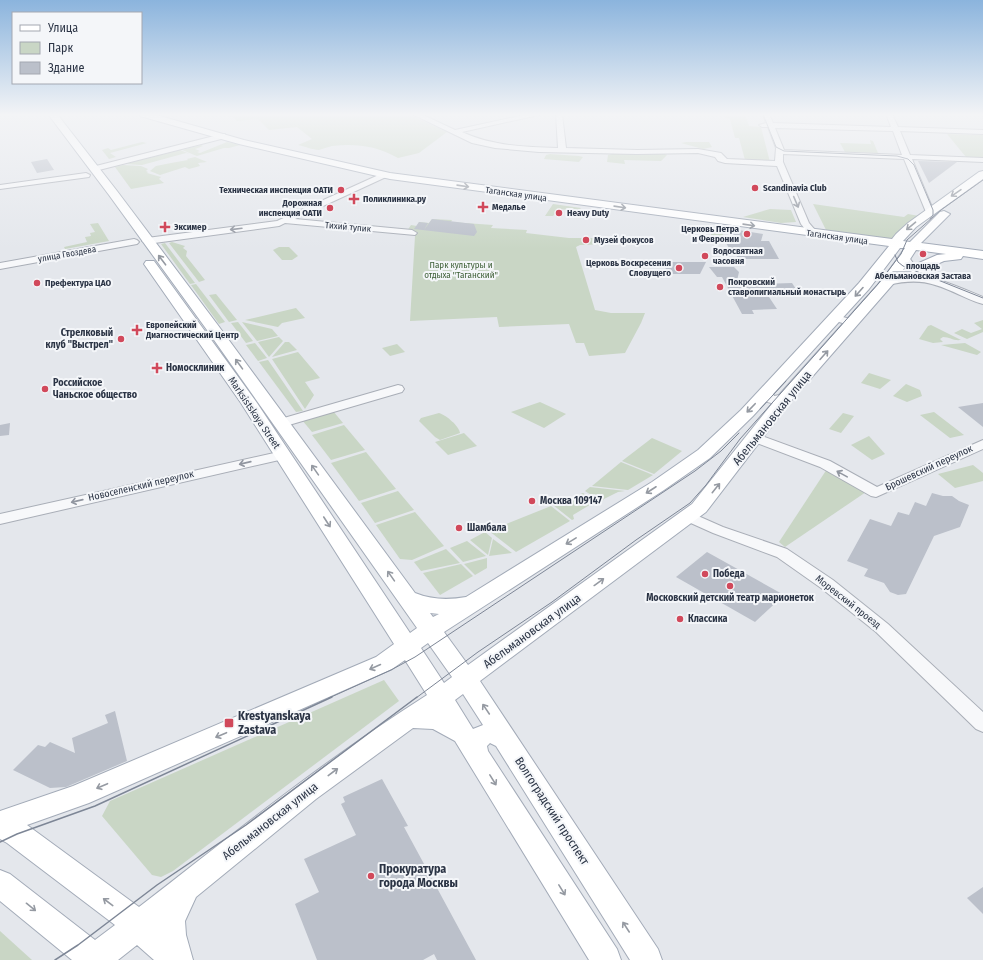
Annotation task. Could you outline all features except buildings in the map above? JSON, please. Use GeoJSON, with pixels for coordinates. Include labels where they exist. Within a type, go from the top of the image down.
{"type":"FeatureCollection","features":[{"type":"Feature","properties":{"kind":"main road","name":"Marksistskaya Street"},"geometry":{"type":"LineString","coordinates":[[77,159],[141,242],[212,327],[460,671]]}},
{"type":"Feature","properties":{"kind":"main road","name":"Marksistskaya Street"},"geometry":{"type":"LineString","coordinates":[[79,159],[107,203]]}},
{"type":"Feature","properties":{"kind":"main road","name":"Таганская улица"},"geometry":{"type":"LineString","coordinates":[[316,159],[383,175],[895,244]]}},
{"type":"Feature","properties":{"kind":"main road","name":"Абельмановская улица"},"geometry":{"type":"LineString","coordinates":[[0,824],[80,795],[270,714],[384,663],[430,630],[618,512],[704,454],[722,438],[767,392],[866,284],[900,236],[912,225],[983,174]]}},
{"type":"Feature","properties":{"kind":"main road","name":"Абельмановская улица"},"geometry":{"type":"LineString","coordinates":[[95,960],[281,811],[403,720],[434,688],[689,517],[699,508],[785,398],[888,282],[909,250],[952,206],[983,184]]}},
{"type":"Feature","properties":{"kind":"main road"},"geometry":{"type":"LineString","coordinates":[[932,225],[931,231],[937,240],[947,247],[958,254],[983,260]]}},
{"type":"Feature","properties":{"kind":"main road","name":"Marksistskaya Street"},"geometry":{"type":"LineString","coordinates":[[126,231],[141,242],[283,454],[434,688]]}},
{"type":"Feature","properties":{"kind":"main road"},"geometry":{"type":"LineString","coordinates":[[895,244],[909,250],[983,255]]}},
{"type":"Feature","properties":{"kind":"main road"},"geometry":{"type":"LineString","coordinates":[[888,282],[946,256],[958,254]]}},
{"type":"Feature","properties":{"kind":"main road"},"geometry":{"type":"LineString","coordinates":[[406,598],[417,603],[438,607],[460,606],[472,603]]}},
{"type":"Feature","properties":{"kind":"main road","name":"Волгоградский проспект"},"geometry":{"type":"LineString","coordinates":[[460,671],[647,960]]}},
{"type":"Feature","properties":{"kind":"main road"},"geometry":{"type":"LineString","coordinates":[[434,688],[606,960]]}},
{"type":"Feature","properties":{"kind":"main road"},"geometry":{"type":"LineString","coordinates":[[403,720],[415,717],[439,720],[451,726],[470,744]]}},
{"type":"Feature","properties":{"kind":"main road"},"geometry":{"type":"LineString","coordinates":[[470,744],[474,744],[481,736],[492,733],[497,734],[506,740]]}},
{"type":"Feature","properties":{"kind":"main road"},"geometry":{"type":"LineString","coordinates":[[0,824],[17,834],[121,911],[177,960]]}},
{"type":"Feature","properties":{"kind":"main road"},"geometry":{"type":"LineString","coordinates":[[177,960],[171,938],[170,918],[175,906],[200,876]]}},
{"type":"Feature","properties":{"kind":"main road"},"geometry":{"type":"LineString","coordinates":[[0,883],[95,960]]}},
{"type":"Feature","properties":{"kind":"street"},"geometry":{"type":"LineString","coordinates":[[0,187],[127,159]]}},
{"type":"Feature","properties":{"kind":"street"},"geometry":{"type":"LineString","coordinates":[[721,159],[725,161],[780,163]]}},
{"type":"Feature","properties":{"kind":"street"},"geometry":{"type":"LineString","coordinates":[[778,159],[805,224],[812,232],[819,234]]}},
{"type":"Feature","properties":{"kind":"street"},"geometry":{"type":"LineString","coordinates":[[780,159],[780,163]]}},
{"type":"Feature","properties":{"kind":"street"},"geometry":{"type":"LineString","coordinates":[[908,159],[930,212]]}},
{"type":"Feature","properties":{"kind":"street"},"geometry":{"type":"LineString","coordinates":[[953,159],[983,160]]}},
{"type":"Feature","properties":{"kind":"street"},"geometry":{"type":"LineString","coordinates":[[284,221],[383,175]]}},
{"type":"Feature","properties":{"kind":"street","name":"улица Гвоздева"},"geometry":{"type":"LineString","coordinates":[[0,266],[141,242],[270,225],[284,221]]}},
{"type":"Feature","properties":{"kind":"street","name":"Тихий тупик"},"geometry":{"type":"LineString","coordinates":[[284,221],[412,233]]}},
{"type":"Feature","properties":{"kind":"street"},"geometry":{"type":"LineString","coordinates":[[909,250],[907,262],[918,268],[983,293]]}},
{"type":"Feature","properties":{"kind":"street"},"geometry":{"type":"LineString","coordinates":[[936,260],[939,276]]}},
{"type":"Feature","properties":{"kind":"street"},"geometry":{"type":"LineString","coordinates":[[888,282],[906,278],[930,280],[983,301]]}},
{"type":"Feature","properties":{"kind":"street"},"geometry":{"type":"LineString","coordinates":[[836,318],[853,323]]}},
{"type":"Feature","properties":{"kind":"street"},"geometry":{"type":"LineString","coordinates":[[282,423],[398,389]]}},
{"type":"Feature","properties":{"kind":"street"},"geometry":{"type":"LineString","coordinates":[[767,392],[766,396],[773,400],[785,398]]}},
{"type":"Feature","properties":{"kind":"street","name":"Брошевский переулок"},"geometry":{"type":"LineString","coordinates":[[754,438],[824,464],[876,493],[983,444]]}},
{"type":"Feature","properties":{"kind":"street","name":"Новоселенский переулок"},"geometry":{"type":"LineString","coordinates":[[0,519],[283,454]]}},
{"type":"Feature","properties":{"kind":"street","name":"Моревский проезд"},"geometry":{"type":"LineString","coordinates":[[689,517],[718,530],[782,553],[826,584],[882,628],[983,724]]}},
{"type":"Feature","properties":{"kind":"green space"},"geometry":{"type":"Polygon","coordinates":[[[145,159],[165,159],[142,165],[125,164],[145,159]]]}},
{"type":"Feature","properties":{"kind":"green space"},"geometry":{"type":"Polygon","coordinates":[[[187,159],[199,159],[207,162],[198,163],[200,166],[189,169],[185,167],[160,175],[150,171],[156,166],[188,160],[187,159]]]}},
{"type":"Feature","properties":{"kind":"green space"},"geometry":{"type":"Polygon","coordinates":[[[544,159],[582,159],[579,162],[544,159]]]}},
{"type":"Feature","properties":{"kind":"green space"},"geometry":{"type":"Polygon","coordinates":[[[607,159],[663,159],[661,161],[624,160],[625,164],[607,162],[607,159]]]}},
{"type":"Feature","properties":{"kind":"green space"},"geometry":{"type":"Polygon","coordinates":[[[745,159],[769,159],[770,162],[745,159]]]}},
{"type":"Feature","properties":{"kind":"green space"},"geometry":{"type":"Polygon","coordinates":[[[123,165],[141,166],[148,169],[146,171],[148,172],[147,173],[161,177],[159,179],[164,183],[131,189],[115,167],[123,165]]]}},
{"type":"Feature","properties":{"kind":"green space"},"geometry":{"type":"Polygon","coordinates":[[[553,204],[581,208],[578,211],[559,209],[553,216],[545,216],[553,204]]]}},
{"type":"Feature","properties":{"kind":"green space"},"geometry":{"type":"Polygon","coordinates":[[[813,204],[904,217],[908,214],[919,216],[894,239],[826,230],[813,204]]]}},
{"type":"Feature","properties":{"kind":"green space"},"geometry":{"type":"Polygon","coordinates":[[[770,209],[791,210],[796,222],[781,223],[743,217],[770,209]]]}},
{"type":"Feature","properties":{"kind":"green space","name":"Парк культуры и отдыха \"Таганский\""},"geometry":{"type":"Polygon","coordinates":[[[432,219],[493,225],[491,228],[527,230],[526,233],[569,238],[599,238],[648,243],[580,245],[576,247],[595,310],[611,313],[645,313],[625,353],[589,356],[584,343],[576,343],[569,324],[499,327],[497,317],[410,321],[415,236],[417,232],[407,231],[411,225],[417,226],[419,222],[429,223],[432,219]]]}},
{"type":"Feature","properties":{"kind":"green space"},"geometry":{"type":"Polygon","coordinates":[[[98,223],[109,241],[65,249],[64,247],[87,242],[85,237],[91,236],[90,233],[95,232],[90,224],[98,223]]]}},
{"type":"Feature","properties":{"kind":"green space"},"geometry":{"type":"Polygon","coordinates":[[[708,226],[725,228],[722,237],[712,237],[708,226]]]}},
{"type":"Feature","properties":{"kind":"green space"},"geometry":{"type":"Polygon","coordinates":[[[172,242],[185,246],[183,248],[187,251],[186,256],[205,280],[199,282],[169,243],[172,242]]]}},
{"type":"Feature","properties":{"kind":"green space"},"geometry":{"type":"Polygon","coordinates":[[[165,243],[195,283],[190,284],[161,244],[165,243]]]}},
{"type":"Feature","properties":{"kind":"green space"},"geometry":{"type":"Polygon","coordinates":[[[279,247],[289,247],[298,256],[292,260],[282,260],[273,250],[279,247]]]}},
{"type":"Feature","properties":{"kind":"green space"},"geometry":{"type":"Polygon","coordinates":[[[196,284],[225,322],[219,324],[191,285],[196,284]]]}},
{"type":"Feature","properties":{"kind":"green space"},"geometry":{"type":"Polygon","coordinates":[[[216,294],[237,320],[229,322],[209,295],[216,294]]]}},
{"type":"Feature","properties":{"kind":"green space"},"geometry":{"type":"Polygon","coordinates":[[[296,308],[305,318],[282,323],[278,327],[245,320],[296,308]]]}},
{"type":"Feature","properties":{"kind":"green space"},"geometry":{"type":"Polygon","coordinates":[[[983,320],[983,332],[967,339],[954,333],[962,329],[971,333],[982,329],[974,323],[983,320]]]}},
{"type":"Feature","properties":{"kind":"green space"},"geometry":{"type":"Polygon","coordinates":[[[238,322],[253,341],[246,343],[231,323],[238,322]]]}},
{"type":"Feature","properties":{"kind":"green space"},"geometry":{"type":"Polygon","coordinates":[[[242,322],[272,329],[278,336],[257,341],[242,322]]]}},
{"type":"Feature","properties":{"kind":"green space"},"geometry":{"type":"Polygon","coordinates":[[[931,325],[961,340],[943,337],[940,339],[943,342],[933,343],[919,339],[928,326],[931,325]]]}},
{"type":"Feature","properties":{"kind":"green space"},"geometry":{"type":"Polygon","coordinates":[[[279,337],[283,341],[269,357],[258,342],[279,337]]]}},
{"type":"Feature","properties":{"kind":"green space"},"geometry":{"type":"Polygon","coordinates":[[[285,342],[289,342],[297,350],[272,357],[285,342]]]}},
{"type":"Feature","properties":{"kind":"green space"},"geometry":{"type":"Polygon","coordinates":[[[255,343],[267,358],[258,361],[246,345],[255,343]]]}},
{"type":"Feature","properties":{"kind":"green space"},"geometry":{"type":"Polygon","coordinates":[[[965,343],[981,352],[977,355],[941,345],[965,343]]]}},
{"type":"Feature","properties":{"kind":"green space"},"geometry":{"type":"Polygon","coordinates":[[[397,344],[405,352],[390,356],[382,348],[397,344]]]}},
{"type":"Feature","properties":{"kind":"green space"},"geometry":{"type":"Polygon","coordinates":[[[298,352],[320,378],[305,382],[314,395],[305,409],[272,359],[298,352]]]}},
{"type":"Feature","properties":{"kind":"green space"},"geometry":{"type":"Polygon","coordinates":[[[268,360],[303,411],[296,412],[259,362],[268,360]]]}},
{"type":"Feature","properties":{"kind":"green space"},"geometry":{"type":"Polygon","coordinates":[[[869,373],[891,380],[880,389],[861,383],[869,373]]]}},
{"type":"Feature","properties":{"kind":"green space"},"geometry":{"type":"Polygon","coordinates":[[[906,384],[920,390],[922,396],[907,402],[893,396],[906,384]]]}},
{"type":"Feature","properties":{"kind":"green space"},"geometry":{"type":"Polygon","coordinates":[[[540,402],[566,414],[544,428],[511,412],[540,402]]]}},
{"type":"Feature","properties":{"kind":"green space"},"geometry":{"type":"Polygon","coordinates":[[[333,411],[343,423],[312,432],[302,420],[333,411]]]}},
{"type":"Feature","properties":{"kind":"green space"},"geometry":{"type":"Polygon","coordinates":[[[934,412],[964,435],[950,438],[920,415],[934,412]]]}},
{"type":"Feature","properties":{"kind":"green space"},"geometry":{"type":"Polygon","coordinates":[[[439,413],[452,421],[460,433],[440,440],[419,421],[421,418],[439,413]]]}},
{"type":"Feature","properties":{"kind":"green space"},"geometry":{"type":"Polygon","coordinates":[[[843,413],[854,416],[841,433],[829,429],[843,413]]]}},
{"type":"Feature","properties":{"kind":"green space"},"geometry":{"type":"Polygon","coordinates":[[[344,425],[365,450],[331,460],[312,435],[344,425]]]}},
{"type":"Feature","properties":{"kind":"green space"},"geometry":{"type":"Polygon","coordinates":[[[464,433],[477,446],[448,455],[435,442],[464,433]]]}},
{"type":"Feature","properties":{"kind":"green space"},"geometry":{"type":"Polygon","coordinates":[[[869,436],[885,454],[872,460],[851,445],[869,436]]]}},
{"type":"Feature","properties":{"kind":"green space"},"geometry":{"type":"Polygon","coordinates":[[[652,438],[682,451],[654,474],[622,461],[652,438]]]}},
{"type":"Feature","properties":{"kind":"green space"},"geometry":{"type":"Polygon","coordinates":[[[366,452],[396,489],[359,501],[331,463],[366,452]]]}},
{"type":"Feature","properties":{"kind":"green space"},"geometry":{"type":"Polygon","coordinates":[[[621,462],[653,475],[628,490],[592,486],[621,462]]]}},
{"type":"Feature","properties":{"kind":"green space"},"geometry":{"type":"Polygon","coordinates":[[[973,465],[983,473],[983,481],[955,488],[938,474],[973,465]]]}},
{"type":"Feature","properties":{"kind":"green space"},"geometry":{"type":"Polygon","coordinates":[[[827,469],[866,492],[785,547],[779,542],[827,469]]]}},
{"type":"Feature","properties":{"kind":"green space"},"geometry":{"type":"Polygon","coordinates":[[[590,487],[625,491],[618,492],[604,499],[602,502],[585,491],[590,487]]]}},
{"type":"Feature","properties":{"kind":"green space"},"geometry":{"type":"Polygon","coordinates":[[[398,491],[414,510],[375,523],[361,503],[398,491]]]}},
{"type":"Feature","properties":{"kind":"green space"},"geometry":{"type":"Polygon","coordinates":[[[583,493],[599,503],[593,503],[573,515],[574,519],[572,520],[553,505],[583,493]]]}},
{"type":"Feature","properties":{"kind":"green space"},"geometry":{"type":"Polygon","coordinates":[[[551,506],[570,521],[516,552],[489,531],[551,506]]]}},
{"type":"Feature","properties":{"kind":"green space"},"geometry":{"type":"Polygon","coordinates":[[[415,512],[444,546],[412,560],[400,559],[376,525],[415,512]]]}},
{"type":"Feature","properties":{"kind":"green space"},"geometry":{"type":"Polygon","coordinates":[[[485,532],[492,538],[488,555],[470,540],[485,532]]]}},
{"type":"Feature","properties":{"kind":"green space"},"geometry":{"type":"Polygon","coordinates":[[[493,539],[512,553],[489,556],[493,539]]]}},
{"type":"Feature","properties":{"kind":"green space"},"geometry":{"type":"Polygon","coordinates":[[[467,541],[486,556],[463,562],[450,548],[467,541]]]}},
{"type":"Feature","properties":{"kind":"green space"},"geometry":{"type":"Polygon","coordinates":[[[446,549],[460,563],[421,571],[414,562],[446,549]]]}},
{"type":"Feature","properties":{"kind":"green space"},"geometry":{"type":"Polygon","coordinates":[[[487,558],[487,568],[475,575],[464,564],[487,558]]]}},
{"type":"Feature","properties":{"kind":"green space"},"geometry":{"type":"Polygon","coordinates":[[[461,564],[473,576],[440,595],[423,573],[461,564]]]}},
{"type":"Feature","properties":{"kind":"green space"},"geometry":{"type":"Polygon","coordinates":[[[384,680],[399,701],[173,871],[161,877],[152,875],[102,816],[110,801],[384,680]]]}},
{"type":"Feature","properties":{"kind":"green space"},"geometry":{"type":"Polygon","coordinates":[[[0,931],[32,960],[0,960],[0,931]]]}},
{"type":"Feature","properties":{"kind":"tram line"},"geometry":{"type":"LineString","coordinates":[[907,159],[914,165],[933,210],[933,215],[930,219]]}},
{"type":"Feature","properties":{"kind":"tram line"},"geometry":{"type":"LineString","coordinates":[[897,259],[907,240],[941,210],[983,180]]}},
{"type":"Feature","properties":{"kind":"tram line"},"geometry":{"type":"LineString","coordinates":[[895,255],[897,259]]}},
{"type":"Feature","properties":{"kind":"tram line"},"geometry":{"type":"LineString","coordinates":[[416,698],[478,652],[552,602],[636,540],[690,503],[706,485],[740,439],[878,284],[897,259]]}},
{"type":"Feature","properties":{"kind":"tram line"},"geometry":{"type":"LineString","coordinates":[[897,259],[903,266],[983,298]]}},
{"type":"Feature","properties":{"kind":"tram line"},"geometry":{"type":"LineString","coordinates":[[885,276],[893,272],[911,272]]}},
{"type":"Feature","properties":{"kind":"tram line"},"geometry":{"type":"LineString","coordinates":[[760,409],[786,381]]}},
{"type":"Feature","properties":{"kind":"tram line"},"geometry":{"type":"LineString","coordinates":[[329,698],[391,670],[415,657],[695,471],[721,451],[739,433]]}},
{"type":"Feature","properties":{"kind":"tram line"},"geometry":{"type":"LineString","coordinates":[[0,842],[17,834],[95,806],[332,697]]}},
{"type":"Feature","properties":{"kind":"tram line"},"geometry":{"type":"LineString","coordinates":[[55,960],[78,945],[157,885],[246,825],[417,697]]}},
{"type":"Feature","properties":{"kind":"place","name":"Scandinavia Club"},"geometry":{"type":"Point","coordinates":[755,188]}},
{"type":"Feature","properties":{"kind":"place","name":"Техническая инспекция ОАТИ"},"geometry":{"type":"Point","coordinates":[341,190]}},
{"type":"Feature","properties":{"kind":"place","name":"Поликлиника.ру"},"geometry":{"type":"Point","coordinates":[354,199]}},
{"type":"Feature","properties":{"kind":"place","name":"Медалье"},"geometry":{"type":"Point","coordinates":[483,207]}},
{"type":"Feature","properties":{"kind":"place","name":"Дорожная инспекция ОАТИ"},"geometry":{"type":"Point","coordinates":[330,208]}},
{"type":"Feature","properties":{"kind":"place","name":"Heavy Duty"},"geometry":{"type":"Point","coordinates":[559,213]}},
{"type":"Feature","properties":{"kind":"place","name":"Эксимер"},"geometry":{"type":"Point","coordinates":[165,227]}},
{"type":"Feature","properties":{"kind":"place","name":"Церковь Петра и Февронии"},"geometry":{"type":"Point","coordinates":[747,234]}},
{"type":"Feature","properties":{"kind":"place","name":"Музей фокусов"},"geometry":{"type":"Point","coordinates":[586,240]}},
{"type":"Feature","properties":{"kind":"place","name":"площадь Абельмановская Застава"},"geometry":{"type":"Point","coordinates":[923,254]}},
{"type":"Feature","properties":{"kind":"place","name":"Водосвятная часовня"},"geometry":{"type":"Point","coordinates":[705,256]}},
{"type":"Feature","properties":{"kind":"place","name":"Церковь Воскресения Словущего"},"geometry":{"type":"Point","coordinates":[679,268]}},
{"type":"Feature","properties":{"kind":"place","name":"Префектура ЦАО"},"geometry":{"type":"Point","coordinates":[37,283]}},
{"type":"Feature","properties":{"kind":"place","name":"Покровский ставропигиальный монастырь"},"geometry":{"type":"Point","coordinates":[720,287]}},
{"type":"Feature","properties":{"kind":"place","name":"Европейский Диагностический Центр"},"geometry":{"type":"Point","coordinates":[137,330]}},
{"type":"Feature","properties":{"kind":"place","name":"Стрелковый клуб \"Выстрел\""},"geometry":{"type":"Point","coordinates":[121,339]}},
{"type":"Feature","properties":{"kind":"place","name":"Номосклиник"},"geometry":{"type":"Point","coordinates":[157,368]}},
{"type":"Feature","properties":{"kind":"place","name":"Российское Чаньское общество"},"geometry":{"type":"Point","coordinates":[45,389]}},
{"type":"Feature","properties":{"kind":"place","name":"Москва 109147"},"geometry":{"type":"Point","coordinates":[532,501]}},
{"type":"Feature","properties":{"kind":"place","name":"Шамбала"},"geometry":{"type":"Point","coordinates":[459,528]}},
{"type":"Feature","properties":{"kind":"place","name":"Победа"},"geometry":{"type":"Point","coordinates":[705,574]}},
{"type":"Feature","properties":{"kind":"place","name":"Московский детский театр марионеток"},"geometry":{"type":"Point","coordinates":[730,586]}},
{"type":"Feature","properties":{"kind":"place","name":"Классика"},"geometry":{"type":"Point","coordinates":[680,619]}},
{"type":"Feature","properties":{"kind":"place","name":"Krestyanskaya Zastava"},"geometry":{"type":"Point","coordinates":[229,723]}},
{"type":"Feature","properties":{"kind":"place","name":"Прокуратура города Москвы"},"geometry":{"type":"Point","coordinates":[371,876]}}]}
